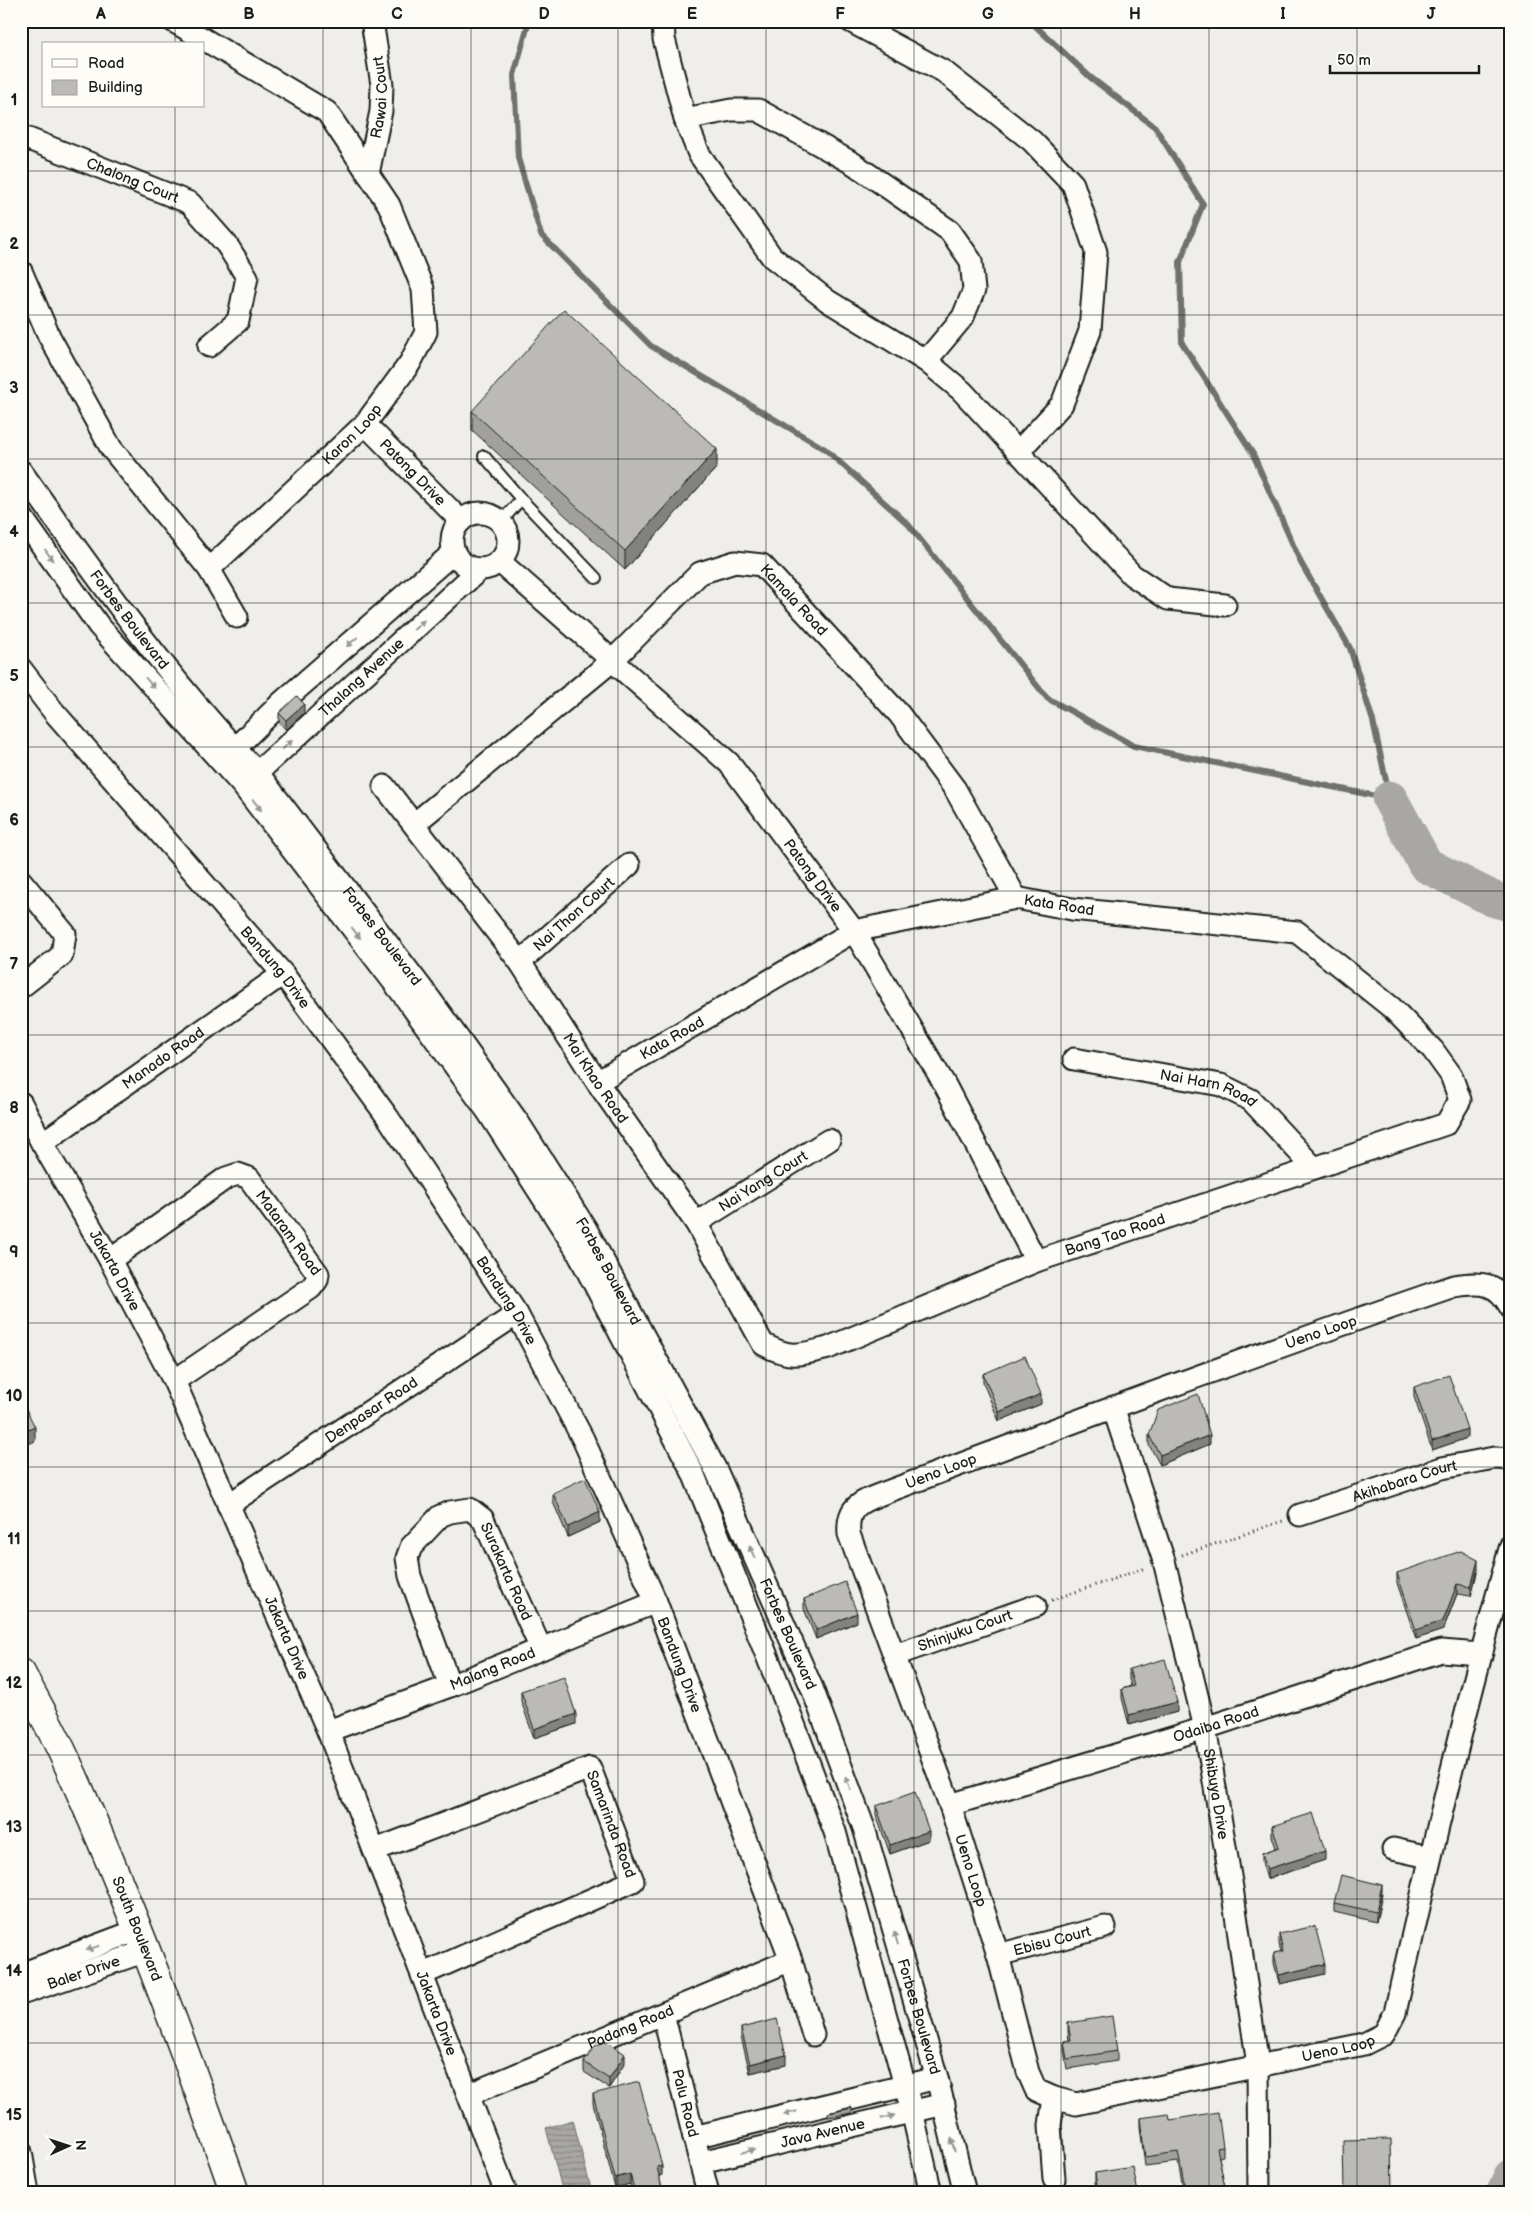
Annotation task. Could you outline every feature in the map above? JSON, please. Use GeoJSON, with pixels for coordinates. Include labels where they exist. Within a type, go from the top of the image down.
{"type":"FeatureCollection","features":[{"type":"Feature","properties":{"kind":"main road","name":"South Boulevard"},"geometry":{"type":"LineString","coordinates":[[21,1673],[66,1759],[142,1941],[196,2082],[235,2193]]}},
{"type":"Feature","properties":{"kind":"street","name":"Karon Loop"},"geometry":{"type":"LineString","coordinates":[[173,21],[327,112],[388,205],[423,289],[426,332],[410,363],[365,424],[209,569]]}},
{"type":"Feature","properties":{"kind":"street","name":"Rawai Court"},"geometry":{"type":"LineString","coordinates":[[368,174],[381,111],[382,84],[372,21]]}},
{"type":"Feature","properties":{"kind":"street"},"geometry":{"type":"LineString","coordinates":[[662,21],[664,39],[685,120],[699,154],[772,258],[828,302],[926,361],[962,391],[1132,575],[1168,599],[1224,605]]}},
{"type":"Feature","properties":{"kind":"street"},"geometry":{"type":"LineString","coordinates":[[850,21],[943,71],[1032,141],[1072,184],[1096,252],[1090,330],[1062,404],[1018,452]]}},
{"type":"Feature","properties":{"kind":"street"},"geometry":{"type":"LineString","coordinates":[[685,120],[730,110],[758,110],[854,164],[950,231],[971,261],[974,290],[963,317],[926,361]]}},
{"type":"Feature","properties":{"kind":"street","name":"Chalong Court"},"geometry":{"type":"LineString","coordinates":[[21,136],[190,203],[227,245],[247,277],[238,322],[209,346]]}},
{"type":"Feature","properties":{"kind":"street"},"geometry":{"type":"LineString","coordinates":[[21,271],[49,336],[111,448],[209,569],[237,617]]}},
{"type":"Feature","properties":{"kind":"street","name":"Patong Drive"},"geometry":{"type":"LineString","coordinates":[[365,424],[461,521]]}},
{"type":"Feature","properties":{"kind":"street","name":"Forbes Boulevard"},"geometry":{"type":"LineString","coordinates":[[21,471],[119,609],[228,756]]}},
{"type":"Feature","properties":{"kind":"street"},"geometry":{"type":"LineString","coordinates":[[486,513],[502,522],[508,538],[505,555],[500,562],[494,566],[480,569],[464,564],[454,552],[453,535],[461,521],[468,516],[486,513]]}},
{"type":"Feature","properties":{"kind":"street","name":"Forbes Boulevard"},"geometry":{"type":"LineString","coordinates":[[21,516],[99,626],[250,779],[430,999],[518,1122],[586,1230],[716,1470],[812,1688],[864,1828],[937,2078],[964,2193]]}},
{"type":"Feature","properties":{"kind":"street"},"geometry":{"type":"LineString","coordinates":[[228,756],[281,703],[454,552]]}},
{"type":"Feature","properties":{"kind":"street","name":"Patong Drive"},"geometry":{"type":"LineString","coordinates":[[500,562],[730,763],[854,931],[945,1085],[1036,1261]]}},
{"type":"Feature","properties":{"kind":"street","name":"Kamala Road"},"geometry":{"type":"LineString","coordinates":[[414,824],[612,661],[700,573],[735,562],[762,565],[899,714],[955,789],[1016,898]]}},
{"type":"Feature","properties":{"kind":"street","name":"Thalang Avenue"},"geometry":{"type":"LineString","coordinates":[[250,779],[480,569]]}},
{"type":"Feature","properties":{"kind":"street","name":"Bandung Drive"},"geometry":{"type":"LineString","coordinates":[[21,669],[54,712],[283,974],[389,1119],[517,1314],[583,1439],[656,1602],[790,1960],[813,2035]]}},
{"type":"Feature","properties":{"kind":"street","name":"Forbes Boulevard"},"geometry":{"type":"LineString","coordinates":[[250,779],[488,1112],[576,1249],[693,1473],[784,1698],[835,1832],[912,2111],[931,2193]]}},
{"type":"Feature","properties":{"kind":"street","name":"Mai Khao Road"},"geometry":{"type":"LineString","coordinates":[[384,786],[520,962],[597,1082],[696,1223],[763,1344]]}},
{"type":"Feature","properties":{"kind":"street","name":"Nai Thon Court"},"geometry":{"type":"LineString","coordinates":[[520,962],[629,865]]}},
{"type":"Feature","properties":{"kind":"street"},"geometry":{"type":"LineString","coordinates":[[21,881],[65,934],[62,955],[21,987]]}},
{"type":"Feature","properties":{"kind":"street","name":"Kata Road"},"geometry":{"type":"LineString","coordinates":[[597,1082],[854,931],[1016,898],[1072,909],[1297,932],[1392,1008],[1433,1050],[1451,1075],[1460,1100]]}},
{"type":"Feature","properties":{"kind":"street","name":"Manado Road"},"geometry":{"type":"LineString","coordinates":[[42,1143],[283,974]]}},
{"type":"Feature","properties":{"kind":"street","name":"Nai Harn Road"},"geometry":{"type":"LineString","coordinates":[[1074,1059],[1221,1085],[1251,1100],[1314,1168]]}},
{"type":"Feature","properties":{"kind":"street","name":"Bang Tao Road"},"geometry":{"type":"LineString","coordinates":[[763,1344],[780,1353],[802,1354],[828,1348],[1036,1261],[1446,1124],[1460,1100]]}},
{"type":"Feature","properties":{"kind":"street","name":"Jakarta Drive"},"geometry":{"type":"LineString","coordinates":[[21,1103],[110,1260],[174,1381],[328,1731],[376,1850],[506,2193]]}},
{"type":"Feature","properties":{"kind":"street","name":"Nai Yang Court"},"geometry":{"type":"LineString","coordinates":[[696,1223],[829,1140]]}},
{"type":"Feature","properties":{"kind":"street","name":"Mataram Road"},"geometry":{"type":"LineString","coordinates":[[110,1260],[226,1178],[238,1174],[249,1178],[318,1274],[317,1280],[311,1288],[174,1381]]}},
{"type":"Feature","properties":{"kind":"street","name":"Ueno Loop"},"geometry":{"type":"LineString","coordinates":[[1511,1308],[1507,1299],[1494,1286],[1474,1283],[1454,1286],[1112,1407],[860,1502],[852,1512],[848,1524],[849,1534],[950,1805],[998,1955],[1028,2072],[1036,2090],[1054,2098],[1076,2104],[1258,2065],[1342,2050],[1364,2044],[1384,2034],[1395,2013],[1429,1857],[1480,1654],[1511,1545]]}},
{"type":"Feature","properties":{"kind":"street","name":"Denpasar Road"},"geometry":{"type":"LineString","coordinates":[[228,1505],[517,1314]]}},
{"type":"Feature","properties":{"kind":"street","name":"Shibuya Drive"},"geometry":{"type":"LineString","coordinates":[[1112,1407],[1164,1561],[1205,1728],[1232,1888],[1258,2065],[1259,2193]]}},
{"type":"Feature","properties":{"kind":"street","name":"Akihabara Court"},"geometry":{"type":"LineString","coordinates":[[1300,1515],[1442,1468],[1494,1458],[1511,1459]]}},
{"type":"Feature","properties":{"kind":"street","name":"Surakarta Road"},"geometry":{"type":"LineString","coordinates":[[450,1686],[410,1576],[407,1558],[411,1546],[440,1516],[450,1512],[470,1509],[483,1519],[541,1649]]}},
{"type":"Feature","properties":{"kind":"street","name":"Malang Road"},"geometry":{"type":"LineString","coordinates":[[328,1731],[450,1686],[656,1602]]}},
{"type":"Feature","properties":{"kind":"street","name":"Shinjuku Court"},"geometry":{"type":"LineString","coordinates":[[895,1655],[1035,1606]]}},
{"type":"Feature","properties":{"kind":"street","name":"Odaiba Road"},"geometry":{"type":"LineString","coordinates":[[950,1805],[1205,1728],[1441,1650],[1480,1654]]}},
{"type":"Feature","properties":{"kind":"street","name":"Samarinda Road"},"geometry":{"type":"LineString","coordinates":[[376,1850],[590,1768],[633,1881],[423,1974]]}},
{"type":"Feature","properties":{"kind":"street"},"geometry":{"type":"LineString","coordinates":[[1393,1849],[1429,1857]]}},
{"type":"Feature","properties":{"kind":"street","name":"Ebisu Court"},"geometry":{"type":"LineString","coordinates":[[998,1955],[1106,1927]]}},
{"type":"Feature","properties":{"kind":"street","name":"Baler Drive"},"geometry":{"type":"LineString","coordinates":[[21,1974],[142,1941]]}},
{"type":"Feature","properties":{"kind":"street","name":"Baler Drive"},"geometry":{"type":"LineString","coordinates":[[21,1994],[29,1993],[142,1941]]}},
{"type":"Feature","properties":{"kind":"street","name":"Padang Road"},"geometry":{"type":"LineString","coordinates":[[470,2094],[790,1960]]}},
{"type":"Feature","properties":{"kind":"street","name":"Palu Road"},"geometry":{"type":"LineString","coordinates":[[663,2014],[708,2193]]}},
{"type":"Feature","properties":{"kind":"street","name":"Java Avenue"},"geometry":{"type":"LineString","coordinates":[[694,2136],[937,2078]]}},
{"type":"Feature","properties":{"kind":"street"},"geometry":{"type":"LineString","coordinates":[[1054,2098],[1050,2125],[1054,2179]]}},
{"type":"Feature","properties":{"kind":"street","name":"Java Avenue"},"geometry":{"type":"LineString","coordinates":[[700,2162],[944,2104]]}},
{"type":"Feature","properties":{"kind":"street"},"geometry":{"type":"LineString","coordinates":[[21,2152],[28,2193]]}},
{"type":"Feature","properties":{"kind":"lane"},"geometry":{"type":"LineString","coordinates":[[484,456],[521,499],[596,578]]}},
{"type":"Feature","properties":{"kind":"lane"},"geometry":{"type":"LineString","coordinates":[[502,522],[521,499]]}},
{"type":"Feature","properties":{"kind":"shaded area"},"geometry":{"type":"Polygon","coordinates":[[[573,2120],[591,2189],[577,2193],[563,2193],[546,2128],[573,2120]]]}},
{"type":"Feature","properties":{"kind":"building"},"geometry":{"type":"Polygon","coordinates":[[[564,309],[717,449],[625,551],[472,411],[564,309]]]}},
{"type":"Feature","properties":{"kind":"building"},"geometry":{"type":"Polygon","coordinates":[[[297,696],[304,704],[286,720],[279,713],[297,696]]]}},
{"type":"Feature","properties":{"kind":"building"},"geometry":{"type":"Polygon","coordinates":[[[1025,1356],[1041,1394],[999,1412],[983,1374],[1025,1356]]]}},
{"type":"Feature","properties":{"kind":"building"},"geometry":{"type":"Polygon","coordinates":[[[1449,1375],[1467,1429],[1432,1441],[1414,1387],[1449,1375]]]}},
{"type":"Feature","properties":{"kind":"building"},"geometry":{"type":"Polygon","coordinates":[[[1198,1394],[1210,1435],[1160,1455],[1149,1435],[1158,1410],[1198,1394]]]}},
{"type":"Feature","properties":{"kind":"building"},"geometry":{"type":"Polygon","coordinates":[[[21,1399],[35,1427],[21,1433],[21,1399]]]}},
{"type":"Feature","properties":{"kind":"building"},"geometry":{"type":"Polygon","coordinates":[[[585,1478],[600,1512],[568,1527],[553,1493],[585,1478]]]}},
{"type":"Feature","properties":{"kind":"building"},"geometry":{"type":"Polygon","coordinates":[[[1461,1551],[1478,1560],[1471,1587],[1457,1584],[1443,1621],[1416,1630],[1397,1573],[1461,1551]]]}},
{"type":"Feature","properties":{"kind":"building"},"geometry":{"type":"Polygon","coordinates":[[[845,1582],[857,1613],[816,1630],[804,1599],[845,1582]]]}},
{"type":"Feature","properties":{"kind":"building"},"geometry":{"type":"Polygon","coordinates":[[[1165,1659],[1177,1702],[1129,1715],[1122,1689],[1134,1686],[1129,1669],[1165,1659]]]}},
{"type":"Feature","properties":{"kind":"building"},"geometry":{"type":"Polygon","coordinates":[[[564,1677],[576,1714],[534,1729],[521,1691],[564,1677]]]}},
{"type":"Feature","properties":{"kind":"building"},"geometry":{"type":"Polygon","coordinates":[[[915,1792],[929,1831],[890,1845],[876,1806],[915,1792]]]}},
{"type":"Feature","properties":{"kind":"building"},"geometry":{"type":"Polygon","coordinates":[[[1313,1813],[1325,1851],[1267,1869],[1262,1853],[1279,1847],[1272,1826],[1313,1813]]]}},
{"type":"Feature","properties":{"kind":"building"},"geometry":{"type":"Polygon","coordinates":[[[1341,1875],[1382,1885],[1376,1912],[1334,1903],[1341,1875]]]}},
{"type":"Feature","properties":{"kind":"building"},"geometry":{"type":"Polygon","coordinates":[[[1315,1926],[1325,1964],[1279,1975],[1274,1953],[1283,1951],[1279,1934],[1315,1926]]]}},
{"type":"Feature","properties":{"kind":"building"},"geometry":{"type":"Polygon","coordinates":[[[1112,2016],[1117,2051],[1067,2059],[1064,2041],[1071,2040],[1068,2023],[1112,2016]]]}},
{"type":"Feature","properties":{"kind":"building"},"geometry":{"type":"Polygon","coordinates":[[[777,2019],[786,2055],[750,2064],[741,2028],[777,2019]]]}},
{"type":"Feature","properties":{"kind":"building"},"geometry":{"type":"Polygon","coordinates":[[[606,2041],[625,2054],[609,2079],[584,2062],[595,2046],[606,2041]]]}},
{"type":"Feature","properties":{"kind":"building"},"geometry":{"type":"Polygon","coordinates":[[[639,2082],[662,2166],[657,2167],[663,2193],[635,2193],[630,2174],[615,2178],[593,2094],[639,2082]]]}},
{"type":"Feature","properties":{"kind":"building"},"geometry":{"type":"Polygon","coordinates":[[[1218,2112],[1223,2147],[1217,2148],[1226,2192],[1186,2193],[1178,2152],[1145,2157],[1140,2118],[1169,2114],[1170,2120],[1218,2112]]]}},
{"type":"Feature","properties":{"kind":"building"},"geometry":{"type":"Polygon","coordinates":[[[1391,2139],[1392,2193],[1344,2193],[1343,2140],[1391,2139]]]}},
{"type":"Feature","properties":{"kind":"building"},"geometry":{"type":"Polygon","coordinates":[[[1133,2167],[1138,2193],[1096,2193],[1098,2192],[1095,2173],[1133,2167]]]}},
{"type":"Feature","properties":{"kind":"waterway"},"geometry":{"type":"LineString","coordinates":[[529,21],[514,75],[518,158],[541,235],[651,346],[825,449],[908,524],[1047,698],[1134,746],[1390,799],[1373,721],[1350,648],[1301,563],[1253,454],[1182,343],[1180,262],[1203,204],[1155,127],[1090,77],[1030,21]]}},
{"type":"Feature","properties":{"kind":"waterway"},"geometry":{"type":"LineString","coordinates":[[1390,799],[1426,865],[1493,899],[1511,904]]}},
{"type":"Feature","properties":{"kind":"waterway"},"geometry":{"type":"LineString","coordinates":[[1504,2193],[1511,2177]]}}]}
